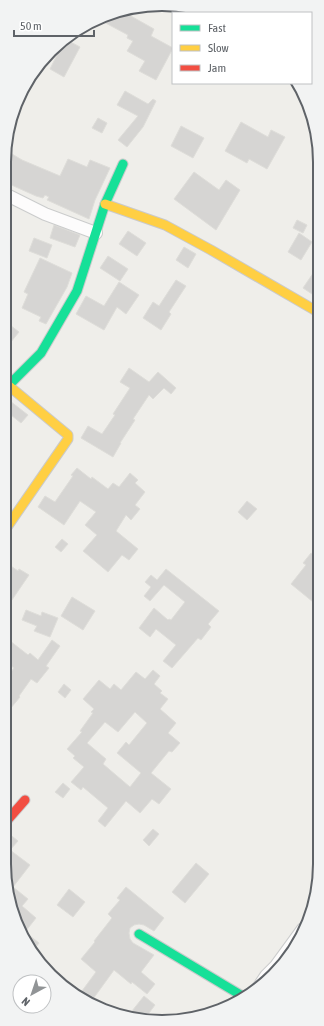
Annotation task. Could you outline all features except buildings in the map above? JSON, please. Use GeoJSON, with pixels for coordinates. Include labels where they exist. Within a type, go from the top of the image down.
{"type":"FeatureCollection","features":[{"type":"Feature","properties":{"kind":"street"},"geometry":{"type":"LineString","coordinates":[[11,384],[41,353],[77,291],[105,204],[123,164]]}},
{"type":"Feature","properties":{"kind":"street"},"geometry":{"type":"LineString","coordinates":[[11,197],[45,214],[96,233]]}},
{"type":"Feature","properties":{"kind":"street"},"geometry":{"type":"LineString","coordinates":[[105,204],[165,225],[313,309]]}},
{"type":"Feature","properties":{"kind":"street"},"geometry":{"type":"LineString","coordinates":[[11,389],[68,435],[68,439],[11,521]]}},
{"type":"Feature","properties":{"kind":"street"},"geometry":{"type":"LineString","coordinates":[[11,816],[25,800]]}},
{"type":"Feature","properties":{"kind":"street"},"geometry":{"type":"LineString","coordinates":[[139,934],[239,994]]}},
{"type":"Feature","properties":{"kind":"traffic: fast"},"geometry":{"type":"LineString","coordinates":[[11,383],[41,353],[77,291],[105,204],[123,164]]}},
{"type":"Feature","properties":{"kind":"traffic: fast"},"geometry":{"type":"LineString","coordinates":[[139,934],[239,994]]}},
{"type":"Feature","properties":{"kind":"traffic: slow"},"geometry":{"type":"LineString","coordinates":[[105,204],[165,225],[313,309]]}},
{"type":"Feature","properties":{"kind":"traffic: slow"},"geometry":{"type":"LineString","coordinates":[[11,388],[68,435],[68,439],[11,521]]}},
{"type":"Feature","properties":{"kind":"traffic: jam"},"geometry":{"type":"LineString","coordinates":[[11,816],[25,800]]}}]}
